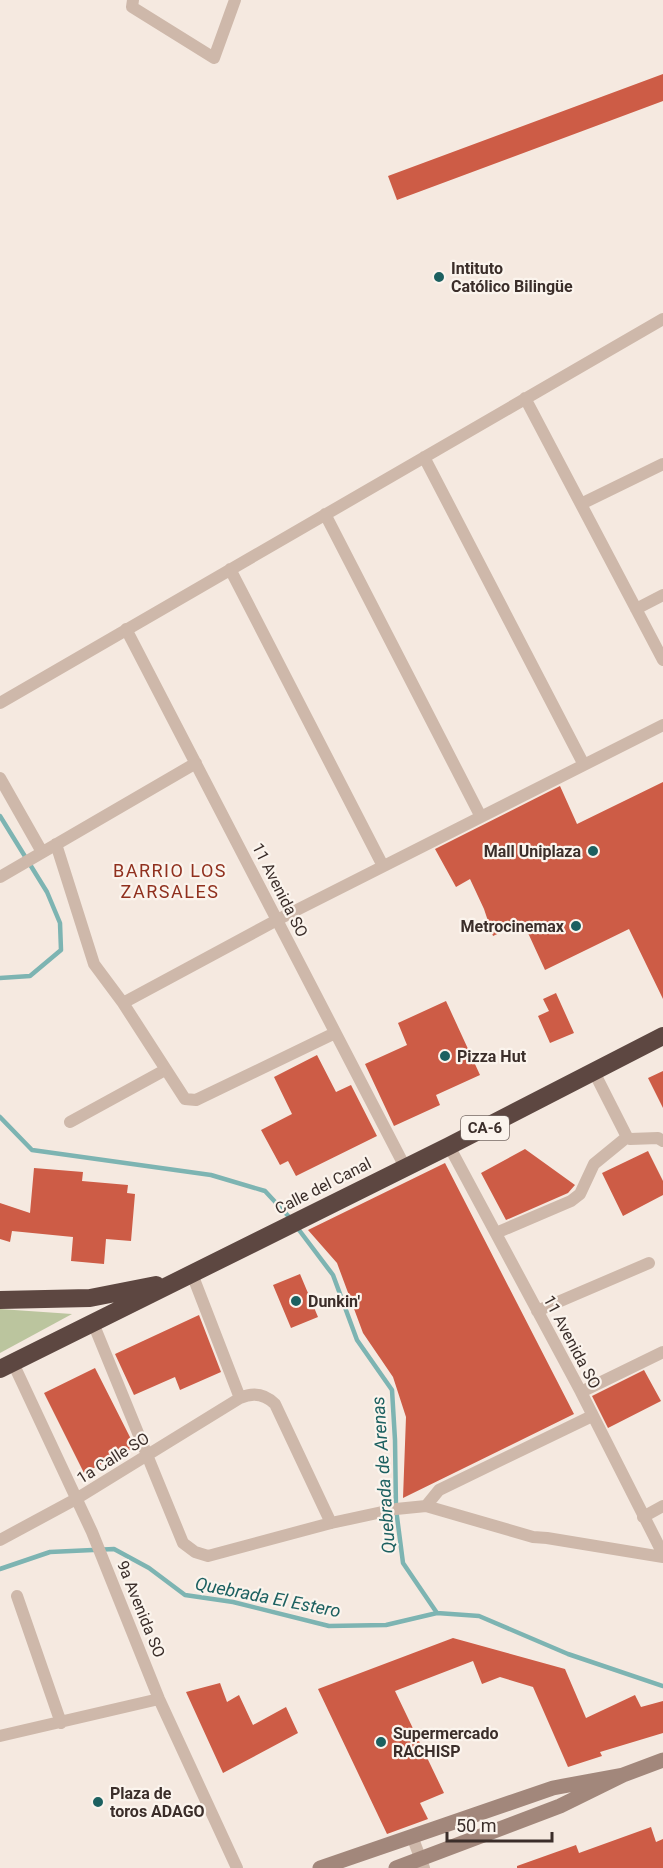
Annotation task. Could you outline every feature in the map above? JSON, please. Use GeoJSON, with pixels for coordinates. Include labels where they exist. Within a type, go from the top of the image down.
{"type":"FeatureCollection","features":[{"type":"Feature","properties":{"kind":"highway","name":"Calle del Canal"},"geometry":{"type":"LineString","coordinates":[[6,1366],[449,1146],[663,1036]]}},
{"type":"Feature","properties":{"kind":"highway"},"geometry":{"type":"LineString","coordinates":[[0,1300],[90,1298],[185,1277]]}},
{"type":"Feature","properties":{"kind":"main road"},"geometry":{"type":"LineString","coordinates":[[396,1868],[423,1864],[560,1806],[623,1774],[663,1760]]}},
{"type":"Feature","properties":{"kind":"main road"},"geometry":{"type":"LineString","coordinates":[[320,1868],[553,1788],[623,1774]]}},
{"type":"Feature","properties":{"kind":"street"},"geometry":{"type":"LineString","coordinates":[[133,0],[132,7],[214,58],[235,0]]}},
{"type":"Feature","properties":{"kind":"street"},"geometry":{"type":"LineString","coordinates":[[0,703],[663,319]]}},
{"type":"Feature","properties":{"kind":"street"},"geometry":{"type":"LineString","coordinates":[[525,398],[663,660]]}},
{"type":"Feature","properties":{"kind":"street"},"geometry":{"type":"LineString","coordinates":[[424,457],[584,765]]}},
{"type":"Feature","properties":{"kind":"street"},"geometry":{"type":"LineString","coordinates":[[581,504],[663,464]]}},
{"type":"Feature","properties":{"kind":"street"},"geometry":{"type":"LineString","coordinates":[[325,514],[481,817]]}},
{"type":"Feature","properties":{"kind":"street"},"geometry":{"type":"LineString","coordinates":[[231,569],[383,866]]}},
{"type":"Feature","properties":{"kind":"street"},"geometry":{"type":"LineString","coordinates":[[636,609],[663,595]]}},
{"type":"Feature","properties":{"kind":"street","name":"11 Avenida SO"},"geometry":{"type":"LineString","coordinates":[[126,629],[405,1167]]}},
{"type":"Feature","properties":{"kind":"street"},"geometry":{"type":"LineString","coordinates":[[123,1003],[277,920],[663,725]]}},
{"type":"Feature","properties":{"kind":"street"},"geometry":{"type":"LineString","coordinates":[[0,877],[196,763]]}},
{"type":"Feature","properties":{"kind":"street"},"geometry":{"type":"LineString","coordinates":[[0,778],[37,855]]}},
{"type":"Feature","properties":{"kind":"street"},"geometry":{"type":"LineString","coordinates":[[56,844],[94,964],[123,1003],[185,1099],[196,1100],[335,1033]]}},
{"type":"Feature","properties":{"kind":"street"},"geometry":{"type":"LineString","coordinates":[[70,1122],[165,1070]]}},
{"type":"Feature","properties":{"kind":"street"},"geometry":{"type":"LineString","coordinates":[[594,1072],[627,1137],[630,1139],[658,1138],[663,1141]]}},
{"type":"Feature","properties":{"kind":"street"},"geometry":{"type":"LineString","coordinates":[[496,1233],[571,1201],[580,1194],[594,1164],[627,1137]]}},
{"type":"Feature","properties":{"kind":"street","name":"11 Avenida SO"},"geometry":{"type":"LineString","coordinates":[[449,1146],[580,1392],[663,1556]]}},
{"type":"Feature","properties":{"kind":"street"},"geometry":{"type":"LineString","coordinates":[[537,1311],[649,1263]]}},
{"type":"Feature","properties":{"kind":"street"},"geometry":{"type":"LineString","coordinates":[[185,1277],[240,1398],[252,1394],[259,1395],[275,1404],[331,1523]]}},
{"type":"Feature","properties":{"kind":"street"},"geometry":{"type":"LineString","coordinates":[[93,1323],[183,1543],[195,1552],[208,1556],[331,1523],[396,1509],[426,1506],[533,1538],[547,1538],[663,1556]]}},
{"type":"Feature","properties":{"kind":"street"},"geometry":{"type":"LineString","coordinates":[[580,1392],[663,1352]]}},
{"type":"Feature","properties":{"kind":"street","name":"9a Avenida SO"},"geometry":{"type":"LineString","coordinates":[[6,1366],[92,1532],[159,1699],[237,1868]]}},
{"type":"Feature","properties":{"kind":"street","name":"1a Calle SO"},"geometry":{"type":"LineString","coordinates":[[0,1540],[76,1499],[240,1398]]}},
{"type":"Feature","properties":{"kind":"street"},"geometry":{"type":"LineString","coordinates":[[426,1506],[439,1490],[592,1416]]}},
{"type":"Feature","properties":{"kind":"street"},"geometry":{"type":"LineString","coordinates":[[643,1517],[663,1506]]}},
{"type":"Feature","properties":{"kind":"street"},"geometry":{"type":"LineString","coordinates":[[17,1596],[61,1723]]}},
{"type":"Feature","properties":{"kind":"street"},"geometry":{"type":"LineString","coordinates":[[0,1736],[159,1699]]}},
{"type":"Feature","properties":{"kind":"street"},"geometry":{"type":"LineString","coordinates":[[412,1836],[423,1864]]}},
{"type":"Feature","properties":{"kind":"green space"},"geometry":{"type":"Polygon","coordinates":[[[0,1309],[72,1314],[0,1353],[0,1309]]]}},
{"type":"Feature","properties":{"kind":"building"},"geometry":{"type":"Polygon","coordinates":[[[663,74],[663,101],[397,200],[388,176],[663,74]]]}},
{"type":"Feature","properties":{"kind":"building"},"geometry":{"type":"Polygon","coordinates":[[[663,782],[663,999],[629,929],[545,970],[523,922],[493,936],[470,879],[456,887],[435,849],[560,786],[577,824],[663,782]]]}},
{"type":"Feature","properties":{"kind":"building"},"geometry":{"type":"Polygon","coordinates":[[[556,993],[574,1033],[550,1043],[538,1016],[549,1011],[543,999],[556,993]]]}},
{"type":"Feature","properties":{"kind":"building"},"geometry":{"type":"Polygon","coordinates":[[[446,1001],[480,1075],[436,1095],[440,1105],[394,1126],[365,1064],[407,1045],[398,1023],[446,1001]]]}},
{"type":"Feature","properties":{"kind":"building"},"geometry":{"type":"Polygon","coordinates":[[[317,1055],[336,1092],[351,1085],[377,1136],[296,1176],[288,1161],[280,1165],[261,1130],[292,1114],[274,1077],[317,1055]]]}},
{"type":"Feature","properties":{"kind":"building"},"geometry":{"type":"Polygon","coordinates":[[[663,1071],[663,1108],[648,1078],[663,1071]]]}},
{"type":"Feature","properties":{"kind":"building"},"geometry":{"type":"Polygon","coordinates":[[[525,1149],[575,1185],[568,1193],[506,1220],[481,1173],[525,1149]]]}},
{"type":"Feature","properties":{"kind":"building"},"geometry":{"type":"Polygon","coordinates":[[[648,1151],[663,1181],[663,1195],[623,1216],[602,1173],[648,1151]]]}},
{"type":"Feature","properties":{"kind":"building"},"geometry":{"type":"Polygon","coordinates":[[[445,1163],[574,1414],[403,1498],[406,1417],[393,1377],[363,1333],[337,1263],[308,1230],[445,1163]]]}},
{"type":"Feature","properties":{"kind":"building"},"geometry":{"type":"Polygon","coordinates":[[[34,1168],[83,1172],[82,1181],[128,1185],[127,1193],[135,1194],[131,1241],[106,1239],[104,1264],[71,1261],[73,1237],[12,1231],[10,1242],[0,1239],[0,1203],[30,1213],[34,1168]]]}},
{"type":"Feature","properties":{"kind":"building","name":"Dunkin'"},"geometry":{"type":"Polygon","coordinates":[[[300,1274],[318,1317],[291,1328],[273,1285],[300,1274]]]}},
{"type":"Feature","properties":{"kind":"building"},"geometry":{"type":"Polygon","coordinates":[[[199,1315],[221,1372],[180,1390],[175,1377],[134,1395],[115,1354],[199,1315]]]}},
{"type":"Feature","properties":{"kind":"building"},"geometry":{"type":"Polygon","coordinates":[[[95,1368],[135,1447],[84,1473],[44,1393],[95,1368]]]}},
{"type":"Feature","properties":{"kind":"building"},"geometry":{"type":"Polygon","coordinates":[[[644,1370],[661,1401],[608,1428],[592,1396],[644,1370]]]}},
{"type":"Feature","properties":{"kind":"building"},"geometry":{"type":"Polygon","coordinates":[[[453,1638],[565,1669],[586,1718],[635,1695],[641,1707],[663,1701],[663,1733],[600,1752],[602,1756],[568,1767],[533,1687],[500,1677],[482,1684],[473,1661],[395,1691],[444,1793],[420,1803],[428,1819],[387,1834],[318,1689],[453,1638]]]}},
{"type":"Feature","properties":{"kind":"building"},"geometry":{"type":"Polygon","coordinates":[[[220,1683],[227,1702],[239,1695],[253,1725],[286,1707],[298,1733],[223,1773],[186,1692],[220,1683]]]}},
{"type":"Feature","properties":{"kind":"building"},"geometry":{"type":"Polygon","coordinates":[[[651,1827],[656,1842],[663,1839],[663,1868],[517,1868],[517,1866],[576,1845],[579,1853],[651,1827]]]}},
{"type":"Feature","properties":{"kind":"waterway","name":"Quebrada de Arenas"},"geometry":{"type":"LineString","coordinates":[[0,816],[47,892],[60,923],[61,950],[30,976],[0,978]]}},
{"type":"Feature","properties":{"kind":"waterway","name":"Quebrada de Arenas"},"geometry":{"type":"LineString","coordinates":[[0,1117],[32,1150],[211,1175],[265,1191],[291,1219]]}},
{"type":"Feature","properties":{"kind":"waterway","name":"Quebrada de Arenas"},"geometry":{"type":"LineString","coordinates":[[296,1226],[333,1275],[357,1340],[392,1390],[396,1509],[403,1563],[437,1613]]}},
{"type":"Feature","properties":{"kind":"waterway","name":"Quebrada El Estero"},"geometry":{"type":"LineString","coordinates":[[0,1569],[50,1552],[114,1549],[149,1568],[185,1595],[233,1602],[329,1626],[386,1625],[437,1613],[479,1616],[568,1654],[663,1686]]}},
{"type":"Feature","properties":{"kind":"place","name":"Intituto Católico Bilingüe"},"geometry":{"type":"Point","coordinates":[439,277]}},
{"type":"Feature","properties":{"kind":"place","name":"Mall Uniplaza"},"geometry":{"type":"Point","coordinates":[593,851]}},
{"type":"Feature","properties":{"kind":"place","name":"Metrocinemax"},"geometry":{"type":"Point","coordinates":[576,926]}},
{"type":"Feature","properties":{"kind":"place","name":"Pizza Hut"},"geometry":{"type":"Point","coordinates":[445,1056]}},
{"type":"Feature","properties":{"kind":"place","name":"Dunkin'"},"geometry":{"type":"Point","coordinates":[296,1301]}},
{"type":"Feature","properties":{"kind":"place","name":"Supermercado RACHISP"},"geometry":{"type":"Point","coordinates":[381,1742]}},
{"type":"Feature","properties":{"kind":"place","name":"Plaza de toros ADAGO"},"geometry":{"type":"Point","coordinates":[98,1802]}},
{"type":"Feature","properties":{"kind":"district","name":"BARRIO LOS ZARSALES"},"geometry":{"type":"Point","coordinates":[170,880]}}]}
